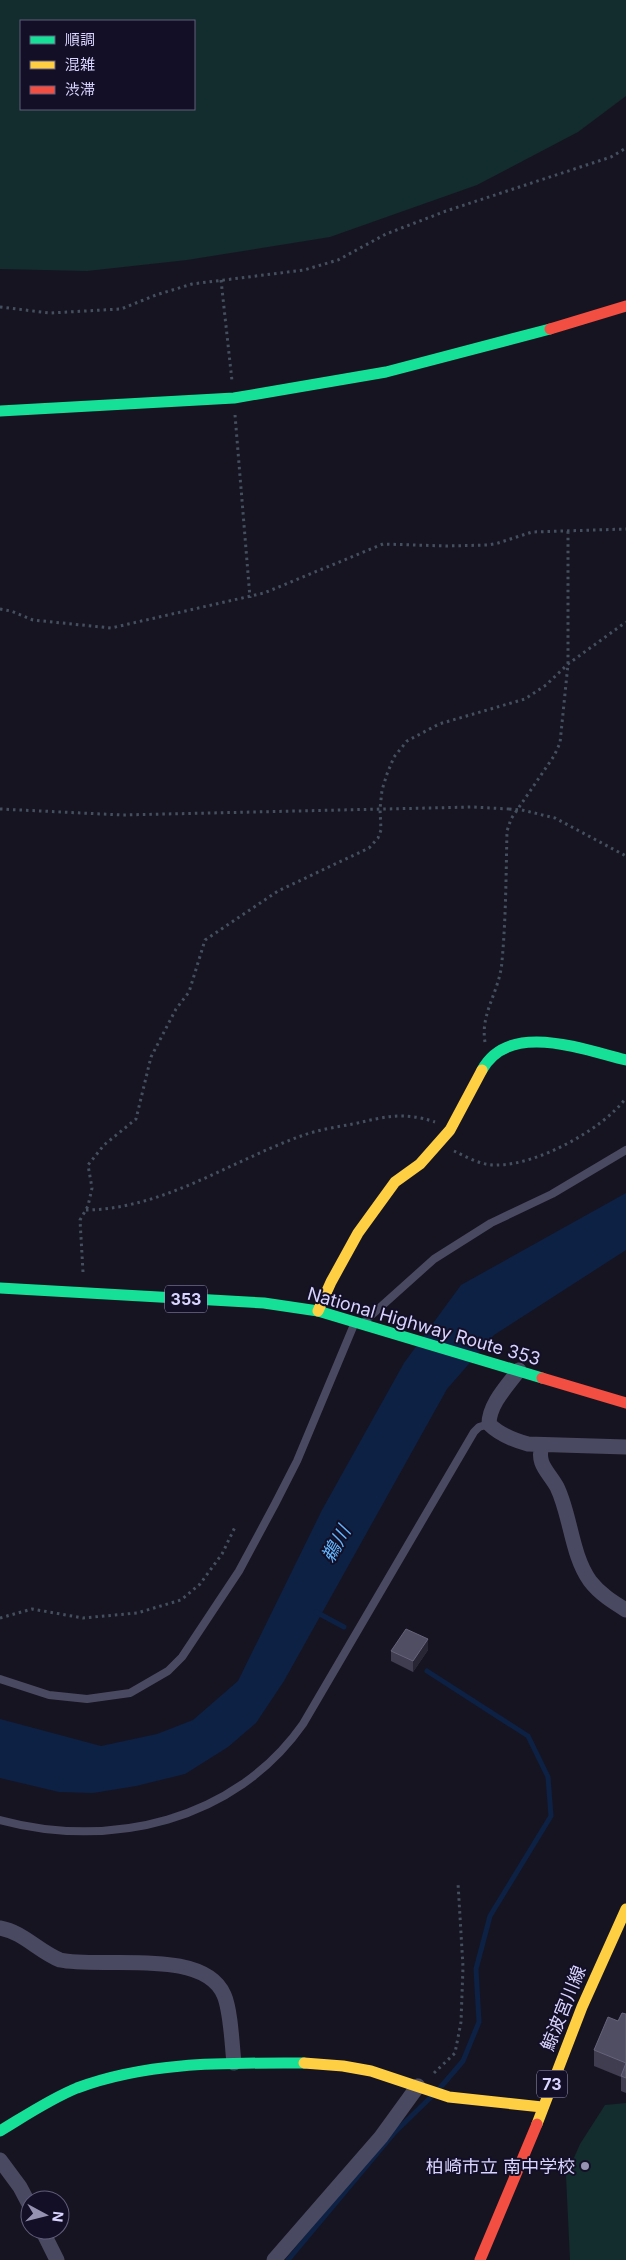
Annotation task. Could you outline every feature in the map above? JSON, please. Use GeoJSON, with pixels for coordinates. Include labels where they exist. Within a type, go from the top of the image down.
{"type":"FeatureCollection","features":[{"type":"Feature","properties":{"kind":"main road"},"geometry":{"type":"LineString","coordinates":[[0,411],[234,398],[386,372],[590,318],[626,306]]}},
{"type":"Feature","properties":{"kind":"main road"},"geometry":{"type":"LineString","coordinates":[[318,1311],[331,1282],[358,1233],[396,1182],[420,1164],[450,1130],[488,1060],[512,1045],[531,1041],[565,1045],[626,1060]]}},
{"type":"Feature","properties":{"kind":"main road","name":"National Highway Route 353"},"geometry":{"type":"LineString","coordinates":[[0,1288],[264,1303],[318,1311],[626,1403]]}},
{"type":"Feature","properties":{"kind":"main road","name":"鯨波宮川線"},"geometry":{"type":"LineString","coordinates":[[480,2260],[582,2007],[626,1909]]}},
{"type":"Feature","properties":{"kind":"main road"},"geometry":{"type":"LineString","coordinates":[[0,2131],[56,2097],[147,2068],[234,2063],[312,2063],[343,2066],[371,2071],[448,2097],[542,2107]]}},
{"type":"Feature","properties":{"kind":"street"},"geometry":{"type":"LineString","coordinates":[[514,1369],[489,1418],[490,1424],[495,1430],[512,1440],[542,1446],[626,1447]]}},
{"type":"Feature","properties":{"kind":"street"},"geometry":{"type":"LineString","coordinates":[[542,1446],[539,1455],[542,1465],[557,1487],[579,1557],[590,1580],[605,1596],[626,1610]]}},
{"type":"Feature","properties":{"kind":"street"},"geometry":{"type":"LineString","coordinates":[[0,1928],[18,1934],[47,1954],[60,1960],[179,1966],[207,1975],[215,1982],[225,1997],[234,2063]]}},
{"type":"Feature","properties":{"kind":"street"},"geometry":{"type":"LineString","coordinates":[[274,2260],[423,2088]]}},
{"type":"Feature","properties":{"kind":"street"},"geometry":{"type":"LineString","coordinates":[[0,2160],[22,2190]]}},
{"type":"Feature","properties":{"kind":"street"},"geometry":{"type":"LineString","coordinates":[[47,2240],[57,2260]]}},
{"type":"Feature","properties":{"kind":"lane"},"geometry":{"type":"LineString","coordinates":[[0,1679],[49,1695],[87,1699],[130,1693],[168,1671],[182,1657],[239,1571],[297,1461],[362,1323],[434,1259],[490,1223],[552,1194],[626,1150]]}},
{"type":"Feature","properties":{"kind":"lane"},"geometry":{"type":"LineString","coordinates":[[0,1820],[53,1830],[86,1832],[112,1832],[137,1828],[185,1814],[210,1803],[257,1774],[289,1744],[303,1724],[474,1432],[479,1427],[490,1424]]}},
{"type":"Feature","properties":{"kind":"path"},"geometry":{"type":"LineString","coordinates":[[0,307],[50,313],[121,309],[156,295],[192,284],[304,270],[338,260],[386,234],[446,211],[611,157],[626,148]]}},
{"type":"Feature","properties":{"kind":"path"},"geometry":{"type":"LineString","coordinates":[[221,280],[234,398],[250,598]]}},
{"type":"Feature","properties":{"kind":"path"},"geometry":{"type":"LineString","coordinates":[[0,609],[34,620],[103,628],[122,626],[250,598],[383,544],[488,545],[532,532],[626,529]]}},
{"type":"Feature","properties":{"kind":"path"},"geometry":{"type":"LineString","coordinates":[[488,1060],[483,1029],[486,1014],[498,989],[502,962],[507,830],[511,819],[554,756],[560,743],[568,664],[568,530]]}},
{"type":"Feature","properties":{"kind":"path"},"geometry":{"type":"LineString","coordinates":[[84,1293],[80,1220],[91,1198],[92,1188],[88,1165],[104,1145],[136,1119],[151,1057],[176,1010],[189,992],[205,940],[278,891],[369,848],[378,838],[381,830],[380,809],[382,790],[394,757],[407,741],[439,724],[525,699],[546,685],[568,664],[626,622]]}},
{"type":"Feature","properties":{"kind":"path"},"geometry":{"type":"LineString","coordinates":[[0,809],[122,815],[472,807],[509,809],[556,818],[626,856]]}},
{"type":"Feature","properties":{"kind":"path"},"geometry":{"type":"LineString","coordinates":[[439,1144],[481,1163],[496,1166],[524,1163],[563,1146],[609,1116],[626,1098]]}},
{"type":"Feature","properties":{"kind":"path"},"geometry":{"type":"LineString","coordinates":[[85,1210],[99,1210],[157,1196],[302,1135],[394,1114],[426,1119],[450,1130]]}},
{"type":"Feature","properties":{"kind":"path"},"geometry":{"type":"LineString","coordinates":[[0,1618],[32,1609],[83,1618],[128,1614],[162,1608],[181,1600],[200,1584],[222,1554],[236,1525]]}},
{"type":"Feature","properties":{"kind":"path"},"geometry":{"type":"LineString","coordinates":[[423,2088],[455,2053],[462,2022],[463,1967],[458,1883]]}},
{"type":"Feature","properties":{"kind":"green space"},"geometry":{"type":"Polygon","coordinates":[[[0,0],[626,0],[626,96],[578,132],[477,185],[330,237],[187,260],[87,271],[0,269],[0,0]]]}},
{"type":"Feature","properties":{"kind":"green space"},"geometry":{"type":"Polygon","coordinates":[[[626,2103],[626,2260],[570,2260],[566,2176],[580,2144],[605,2105],[626,2103]]]}},
{"type":"Feature","properties":{"kind":"water","name":"鵜川"},"geometry":{"type":"Polygon","coordinates":[[[626,1193],[626,1250],[494,1335],[447,1389],[284,1681],[256,1723],[228,1747],[185,1774],[136,1786],[93,1793],[59,1792],[0,1778],[0,1719],[101,1746],[157,1734],[193,1720],[238,1681],[322,1510],[404,1363],[461,1285],[626,1193]]]}},
{"type":"Feature","properties":{"kind":"building"},"geometry":{"type":"Polygon","coordinates":[[[406,1629],[428,1639],[413,1661],[391,1651],[406,1629]]]}},
{"type":"Feature","properties":{"kind":"building"},"geometry":{"type":"Polygon","coordinates":[[[622,2013],[626,2014],[626,2063],[594,2050],[608,2017],[618,2021],[622,2013]]]}},
{"type":"Feature","properties":{"kind":"building"},"geometry":{"type":"Polygon","coordinates":[[[626,2063],[626,2078],[621,2076],[626,2063]]]}},
{"type":"Feature","properties":{"kind":"waterway"},"geometry":{"type":"LineString","coordinates":[[316,1612],[344,1627]]}},
{"type":"Feature","properties":{"kind":"waterway"},"geometry":{"type":"LineString","coordinates":[[427,1671],[528,1736],[548,1777],[551,1816],[490,1916],[476,1969],[479,2022],[463,2061],[439,2089]]}},
{"type":"Feature","properties":{"kind":"waterway"},"geometry":{"type":"LineString","coordinates":[[288,2260],[395,2132],[431,2097]]}},
{"type":"Feature","properties":{"kind":"traffic: fast"},"geometry":{"type":"LineString","coordinates":[[0,411],[234,398],[386,372],[550,329]]}},
{"type":"Feature","properties":{"kind":"traffic: fast"},"geometry":{"type":"LineString","coordinates":[[482,1070],[494,1055],[510,1046],[528,1042],[548,1042],[590,1050],[626,1060]]}},
{"type":"Feature","properties":{"kind":"traffic: fast"},"geometry":{"type":"LineString","coordinates":[[0,1288],[264,1303],[318,1311],[542,1378]]}},
{"type":"Feature","properties":{"kind":"traffic: fast"},"geometry":{"type":"LineString","coordinates":[[0,2131],[67,2092],[104,2079],[160,2068],[189,2065],[304,2063]]}},
{"type":"Feature","properties":{"kind":"traffic: slow"},"geometry":{"type":"LineString","coordinates":[[318,1311],[331,1282],[358,1233],[395,1182],[420,1164],[450,1130],[482,1070]]}},
{"type":"Feature","properties":{"kind":"traffic: slow"},"geometry":{"type":"LineString","coordinates":[[537,2124],[582,2007],[626,1909]]}},
{"type":"Feature","properties":{"kind":"traffic: slow"},"geometry":{"type":"LineString","coordinates":[[304,2063],[343,2066],[371,2071],[449,2097],[542,2107]]}},
{"type":"Feature","properties":{"kind":"traffic: jam"},"geometry":{"type":"LineString","coordinates":[[550,329],[626,306]]}},
{"type":"Feature","properties":{"kind":"traffic: jam"},"geometry":{"type":"LineString","coordinates":[[542,1378],[626,1403]]}},
{"type":"Feature","properties":{"kind":"traffic: jam"},"geometry":{"type":"LineString","coordinates":[[480,2260],[537,2124]]}},
{"type":"Feature","properties":{"kind":"place","name":"柏崎市立 南中学校"},"geometry":{"type":"Point","coordinates":[585,2166]}}]}
